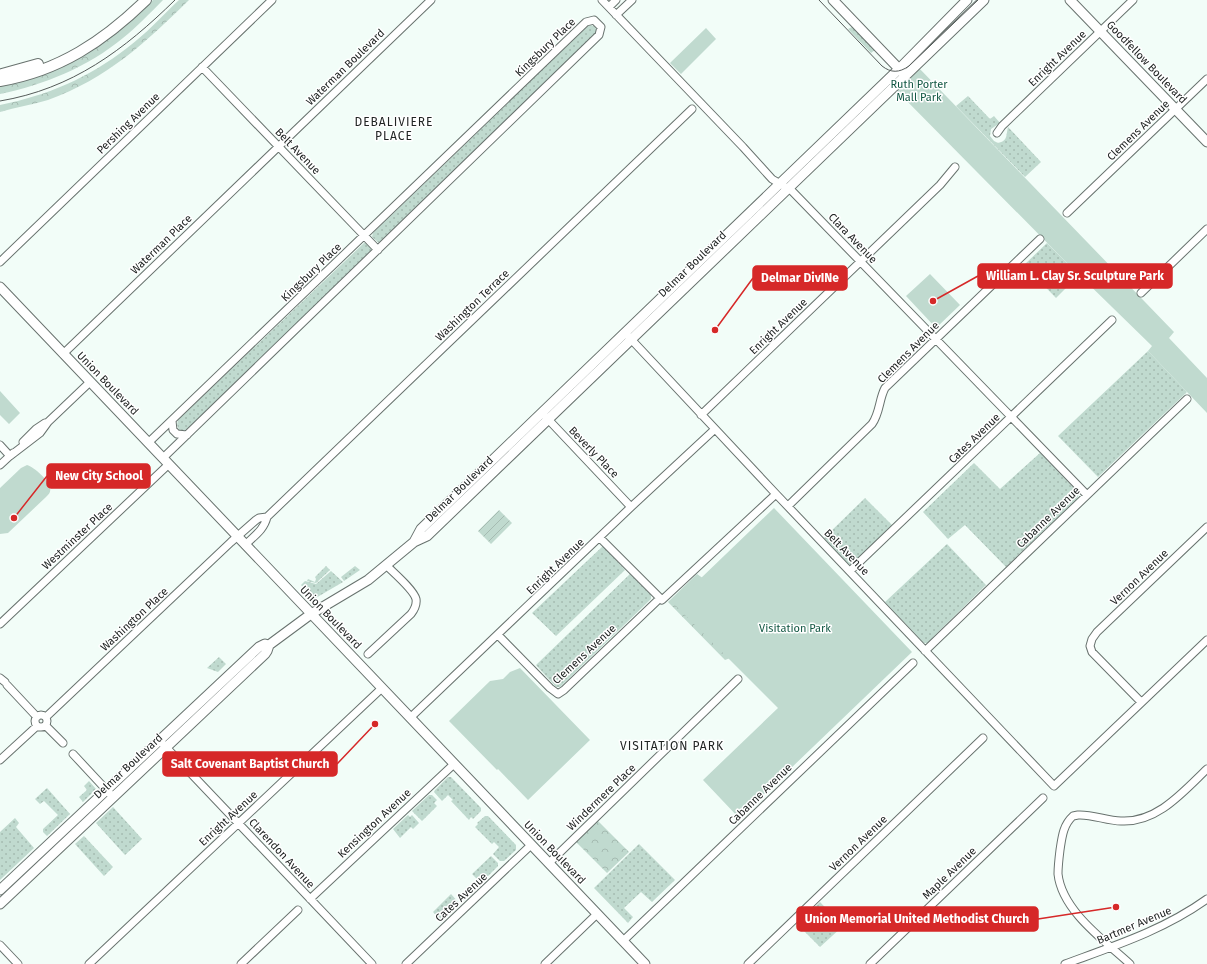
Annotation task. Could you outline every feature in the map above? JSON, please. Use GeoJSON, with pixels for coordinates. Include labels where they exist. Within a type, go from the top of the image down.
{"type":"FeatureCollection","features":[{"type":"Feature","properties":{"kind":"main road"},"geometry":{"type":"LineString","coordinates":[[0,74],[45,62],[79,45],[108,26],[136,0]]}},
{"type":"Feature","properties":{"kind":"main road"},"geometry":{"type":"LineString","coordinates":[[0,81],[36,72],[74,56],[110,32],[146,0]]}},
{"type":"Feature","properties":{"kind":"main road"},"geometry":{"type":"LineString","coordinates":[[833,0],[902,72]]}},
{"type":"Feature","properties":{"kind":"main road","name":"Delmar Boulevard"},"geometry":{"type":"LineString","coordinates":[[902,72],[967,0]]}},
{"type":"Feature","properties":{"kind":"main road","name":"Delmar Boulevard"},"geometry":{"type":"LineString","coordinates":[[628,337],[779,184],[816,155],[902,72],[984,0]]}},
{"type":"Feature","properties":{"kind":"main road","name":"Goodfellow Boulevard"},"geometry":{"type":"LineString","coordinates":[[1070,0],[1207,142]]}},
{"type":"Feature","properties":{"kind":"main road","name":"Delmar Boulevard"},"geometry":{"type":"LineString","coordinates":[[0,904],[265,654],[269,645],[311,614],[356,588],[387,566],[414,542],[421,529],[545,416],[788,189],[816,155]]}},
{"type":"Feature","properties":{"kind":"main road","name":"Union Boulevard"},"geometry":{"type":"LineString","coordinates":[[0,287],[645,964]]}},
{"type":"Feature","properties":{"kind":"main road","name":"Delmar Boulevard"},"geometry":{"type":"LineString","coordinates":[[0,890],[259,647],[265,644],[269,645]]}},
{"type":"Feature","properties":{"kind":"street","name":"Pershing Avenue"},"geometry":{"type":"LineString","coordinates":[[0,262],[272,0]]}},
{"type":"Feature","properties":{"kind":"street","name":"Waterman Boulevard"},"geometry":{"type":"LineString","coordinates":[[277,149],[432,0]]}},
{"type":"Feature","properties":{"kind":"street","name":"Clara Avenue"},"geometry":{"type":"LineString","coordinates":[[602,0],[772,179],[792,191],[1087,495]]}},
{"type":"Feature","properties":{"kind":"street"},"geometry":{"type":"LineString","coordinates":[[609,7],[616,0]]}},
{"type":"Feature","properties":{"kind":"street"},"geometry":{"type":"LineString","coordinates":[[616,15],[632,0]]}},
{"type":"Feature","properties":{"kind":"street","name":"Enright Avenue"},"geometry":{"type":"LineString","coordinates":[[997,133],[1002,126],[1133,0]]}},
{"type":"Feature","properties":{"kind":"street","name":"Kingsbury Place"},"geometry":{"type":"LineString","coordinates":[[148,443],[586,22],[594,20],[601,27],[599,35],[187,435],[166,461]]}},
{"type":"Feature","properties":{"kind":"street","name":"Belt Avenue"},"geometry":{"type":"LineString","coordinates":[[202,67],[277,149],[378,250]]}},
{"type":"Feature","properties":{"kind":"street","name":"Clemens Avenue"},"geometry":{"type":"LineString","coordinates":[[1066,213],[1207,78]]}},
{"type":"Feature","properties":{"kind":"street","name":"Washington Terrace"},"geometry":{"type":"LineString","coordinates":[[267,517],[692,108]]}},
{"type":"Feature","properties":{"kind":"street","name":"Waterman Place"},"geometry":{"type":"LineString","coordinates":[[63,354],[277,149]]}},
{"type":"Feature","properties":{"kind":"street","name":"Enright Avenue"},"geometry":{"type":"LineString","coordinates":[[701,415],[940,185],[955,167]]}},
{"type":"Feature","properties":{"kind":"street"},"geometry":{"type":"LineString","coordinates":[[1141,293],[1207,228]]}},
{"type":"Feature","properties":{"kind":"street","name":"Clemens Avenue"},"geometry":{"type":"LineString","coordinates":[[788,506],[872,424],[876,418],[885,388],[1040,239]]}},
{"type":"Feature","properties":{"kind":"street","name":"Cates Avenue"},"geometry":{"type":"LineString","coordinates":[[850,571],[1112,320]]}},
{"type":"Feature","properties":{"kind":"street","name":"Belt Avenue"},"geometry":{"type":"LineString","coordinates":[[628,337],[1054,786],[1141,702]]}},
{"type":"Feature","properties":{"kind":"street"},"geometry":{"type":"LineString","coordinates":[[0,465],[36,429],[48,422],[90,382]]}},
{"type":"Feature","properties":{"kind":"street","name":"Cabanne Avenue"},"geometry":{"type":"LineString","coordinates":[[925,651],[1187,399]]}},
{"type":"Feature","properties":{"kind":"street","name":"Beverly Place"},"geometry":{"type":"LineString","coordinates":[[545,416],[631,507]]}},
{"type":"Feature","properties":{"kind":"street"},"geometry":{"type":"LineString","coordinates":[[172,421],[173,430],[177,434],[187,435]]}},
{"type":"Feature","properties":{"kind":"street","name":"Enright Avenue"},"geometry":{"type":"LineString","coordinates":[[410,718],[715,429]]}},
{"type":"Feature","properties":{"kind":"street"},"geometry":{"type":"LineString","coordinates":[[0,445],[10,456]]}},
{"type":"Feature","properties":{"kind":"street","name":"Westminster Place"},"geometry":{"type":"LineString","coordinates":[[0,624],[166,461]]}},
{"type":"Feature","properties":{"kind":"street","name":"Clemens Avenue"},"geometry":{"type":"LineString","coordinates":[[498,635],[550,688],[558,694],[776,494]]}},
{"type":"Feature","properties":{"kind":"street"},"geometry":{"type":"LineString","coordinates":[[245,545],[262,529],[265,525],[267,517]]}},
{"type":"Feature","properties":{"kind":"street","name":"Washington Place"},"geometry":{"type":"LineString","coordinates":[[46,717],[237,537],[259,518],[267,517]]}},
{"type":"Feature","properties":{"kind":"street","name":"Vernon Avenue"},"geometry":{"type":"LineString","coordinates":[[1141,702],[1092,652],[1090,646],[1092,639],[1097,632],[1207,527]]}},
{"type":"Feature","properties":{"kind":"street"},"geometry":{"type":"LineString","coordinates":[[600,538],[657,602]]}},
{"type":"Feature","properties":{"kind":"street"},"geometry":{"type":"LineString","coordinates":[[368,654],[411,614],[415,608],[416,599],[412,592],[387,566]]}},
{"type":"Feature","properties":{"kind":"street"},"geometry":{"type":"LineString","coordinates":[[1141,702],[1207,640]]}},
{"type":"Feature","properties":{"kind":"street","name":"Cabanne Avenue"},"geometry":{"type":"LineString","coordinates":[[623,941],[913,663]]}},
{"type":"Feature","properties":{"kind":"street","name":"Windermere Place"},"geometry":{"type":"LineString","coordinates":[[549,863],[738,679]]}},
{"type":"Feature","properties":{"kind":"street"},"geometry":{"type":"LineString","coordinates":[[4,682],[37,717]]}},
{"type":"Feature","properties":{"kind":"street","name":"Enright Avenue"},"geometry":{"type":"LineString","coordinates":[[90,964],[382,688]]}},
{"type":"Feature","properties":{"kind":"street"},"geometry":{"type":"LineString","coordinates":[[37,717],[40,715],[46,717],[46,726]]}},
{"type":"Feature","properties":{"kind":"street"},"geometry":{"type":"LineString","coordinates":[[37,717],[35,722],[37,726]]}},
{"type":"Feature","properties":{"kind":"street"},"geometry":{"type":"LineString","coordinates":[[37,726],[40,728],[46,726]]}},
{"type":"Feature","properties":{"kind":"street"},"geometry":{"type":"LineString","coordinates":[[0,760],[37,726]]}},
{"type":"Feature","properties":{"kind":"street"},"geometry":{"type":"LineString","coordinates":[[46,726],[63,743]]}},
{"type":"Feature","properties":{"kind":"street","name":"Vernon Avenue"},"geometry":{"type":"LineString","coordinates":[[748,964],[983,738]]}},
{"type":"Feature","properties":{"kind":"street","name":"Clarendon Avenue"},"geometry":{"type":"LineString","coordinates":[[159,740],[372,964]]}},
{"type":"Feature","properties":{"kind":"street"},"geometry":{"type":"LineString","coordinates":[[73,754],[113,797]]}},
{"type":"Feature","properties":{"kind":"street","name":"Kensington Avenue"},"geometry":{"type":"LineString","coordinates":[[310,899],[454,764]]}},
{"type":"Feature","properties":{"kind":"street"},"geometry":{"type":"LineString","coordinates":[[1130,964],[1112,947],[1092,932],[1083,922],[1066,896],[1058,874],[1065,826],[1072,816],[1078,815],[1121,821],[1144,818],[1167,806],[1207,769]]}},
{"type":"Feature","properties":{"kind":"street","name":"Maple Avenue"},"geometry":{"type":"LineString","coordinates":[[870,964],[1043,798]]}},
{"type":"Feature","properties":{"kind":"street","name":"Cates Avenue"},"geometry":{"type":"LineString","coordinates":[[406,964],[531,845]]}},
{"type":"Feature","properties":{"kind":"street","name":"Bartmer Avenue"},"geometry":{"type":"LineString","coordinates":[[1065,964],[1112,947],[1173,921],[1191,911],[1207,899]]}},
{"type":"Feature","properties":{"kind":"street"},"geometry":{"type":"LineString","coordinates":[[241,964],[298,910]]}},
{"type":"Feature","properties":{"kind":"street"},"geometry":{"type":"LineString","coordinates":[[544,964],[597,914]]}},
{"type":"Feature","properties":{"kind":"street"},"geometry":{"type":"LineString","coordinates":[[0,945],[18,964]]}},
{"type":"Feature","properties":{"kind":"green space"},"geometry":{"type":"Polygon","coordinates":[[[153,0],[163,0],[128,34],[95,58],[65,74],[33,86],[0,94],[0,86],[23,81],[44,74],[83,55],[119,30],[153,0]]]}},
{"type":"Feature","properties":{"kind":"green space"},"geometry":{"type":"Polygon","coordinates":[[[179,0],[189,0],[141,45],[107,70],[89,81],[48,100],[0,112],[0,105],[35,96],[67,84],[98,68],[134,43],[179,0]]]}},
{"type":"Feature","properties":{"kind":"green space"},"geometry":{"type":"Polygon","coordinates":[[[591,25],[595,27],[597,33],[382,241],[379,243],[372,237],[373,233],[588,26],[591,25]]]}},
{"type":"Feature","properties":{"kind":"green space"},"geometry":{"type":"Polygon","coordinates":[[[852,27],[875,50],[871,53],[848,29],[852,27]]]}},
{"type":"Feature","properties":{"kind":"green space"},"geometry":{"type":"Polygon","coordinates":[[[706,28],[716,39],[681,74],[670,63],[706,28]]]}},
{"type":"Feature","properties":{"kind":"green space","name":"Ruth Porter Mall Park"},"geometry":{"type":"Polygon","coordinates":[[[918,67],[1174,332],[1169,338],[1207,378],[1207,413],[1148,351],[1152,346],[1072,268],[895,89],[918,67]]]}},
{"type":"Feature","properties":{"kind":"green space"},"geometry":{"type":"Polygon","coordinates":[[[968,96],[990,119],[994,116],[1000,123],[991,129],[990,136],[994,141],[998,143],[1004,141],[1008,127],[1041,162],[1025,177],[956,106],[968,96]]]}},
{"type":"Feature","properties":{"kind":"green space"},"geometry":{"type":"Polygon","coordinates":[[[364,243],[372,249],[369,255],[187,429],[183,431],[179,430],[177,425],[178,420],[364,243]]]}},
{"type":"Feature","properties":{"kind":"green space"},"geometry":{"type":"Polygon","coordinates":[[[1047,243],[1079,275],[1056,298],[1024,265],[1047,243]]]}},
{"type":"Feature","properties":{"kind":"green space"},"geometry":{"type":"Polygon","coordinates":[[[930,274],[960,305],[936,328],[906,296],[930,274]]]}},
{"type":"Feature","properties":{"kind":"green space"},"geometry":{"type":"Polygon","coordinates":[[[1148,351],[1187,392],[1098,477],[1058,436],[1148,351]]]}},
{"type":"Feature","properties":{"kind":"green space"},"geometry":{"type":"Polygon","coordinates":[[[0,391],[20,413],[9,424],[0,415],[0,391]]]}},
{"type":"Feature","properties":{"kind":"green space"},"geometry":{"type":"Polygon","coordinates":[[[1040,453],[1079,493],[1077,499],[1006,567],[965,525],[948,539],[923,512],[974,463],[1000,489],[1040,453]]]}},
{"type":"Feature","properties":{"kind":"green space"},"geometry":{"type":"Polygon","coordinates":[[[27,465],[34,468],[45,478],[49,485],[50,492],[8,533],[0,534],[0,488],[21,468],[27,465]]]}},
{"type":"Feature","properties":{"kind":"green space"},"geometry":{"type":"Polygon","coordinates":[[[865,498],[893,526],[850,565],[824,538],[865,498]]]}},
{"type":"Feature","properties":{"kind":"green space","name":"Visitation Park"},"geometry":{"type":"Polygon","coordinates":[[[774,508],[912,652],[739,818],[703,780],[778,708],[674,604],[774,508]]]}},
{"type":"Feature","properties":{"kind":"green space"},"geometry":{"type":"Polygon","coordinates":[[[499,510],[512,523],[491,544],[478,531],[499,510]]]}},
{"type":"Feature","properties":{"kind":"green space"},"geometry":{"type":"Polygon","coordinates":[[[947,544],[986,585],[934,636],[929,643],[924,643],[885,602],[947,544]]]}},
{"type":"Feature","properties":{"kind":"green space"},"geometry":{"type":"Polygon","coordinates":[[[603,546],[625,570],[556,636],[532,613],[603,546]]]}},
{"type":"Feature","properties":{"kind":"green space"},"geometry":{"type":"Polygon","coordinates":[[[326,566],[330,570],[316,583],[307,581],[308,579],[315,582],[315,577],[326,566]]]}},
{"type":"Feature","properties":{"kind":"green space"},"geometry":{"type":"Polygon","coordinates":[[[355,566],[360,570],[344,581],[341,577],[355,566]]]}},
{"type":"Feature","properties":{"kind":"green space"},"geometry":{"type":"Polygon","coordinates":[[[331,571],[343,582],[314,599],[301,585],[305,581],[316,584],[331,571]]]}},
{"type":"Feature","properties":{"kind":"green space"},"geometry":{"type":"Polygon","coordinates":[[[630,574],[651,595],[651,599],[560,687],[556,687],[536,665],[630,574]]]}},
{"type":"Feature","properties":{"kind":"green space"},"geometry":{"type":"Polygon","coordinates":[[[697,574],[704,579],[743,653],[725,660],[668,602],[697,574]]]}},
{"type":"Feature","properties":{"kind":"green space"},"geometry":{"type":"Polygon","coordinates":[[[219,657],[226,664],[218,672],[207,668],[219,657]]]}},
{"type":"Feature","properties":{"kind":"green space"},"geometry":{"type":"Polygon","coordinates":[[[520,668],[590,740],[528,800],[449,721],[490,681],[503,679],[510,672],[520,668]]]}},
{"type":"Feature","properties":{"kind":"green space"},"geometry":{"type":"Polygon","coordinates":[[[448,777],[451,777],[481,808],[481,811],[473,819],[471,817],[469,820],[451,801],[453,800],[448,795],[442,801],[434,792],[448,777]]]}},
{"type":"Feature","properties":{"kind":"green space"},"geometry":{"type":"Polygon","coordinates":[[[89,781],[96,789],[83,802],[79,797],[87,790],[84,786],[89,781]]]}},
{"type":"Feature","properties":{"kind":"green space"},"geometry":{"type":"Polygon","coordinates":[[[47,788],[70,814],[47,836],[43,832],[43,829],[58,815],[44,801],[40,804],[35,799],[47,788]]]}},
{"type":"Feature","properties":{"kind":"green space"},"geometry":{"type":"Polygon","coordinates":[[[429,795],[432,795],[437,800],[434,803],[437,806],[422,821],[412,811],[429,795]]]}},
{"type":"Feature","properties":{"kind":"green space"},"geometry":{"type":"Polygon","coordinates":[[[113,807],[142,839],[125,855],[96,823],[113,807]]]}},
{"type":"Feature","properties":{"kind":"green space"},"geometry":{"type":"Polygon","coordinates":[[[408,815],[410,817],[412,815],[419,823],[413,829],[411,827],[400,838],[393,829],[408,815]]]}},
{"type":"Feature","properties":{"kind":"green space"},"geometry":{"type":"Polygon","coordinates":[[[485,816],[488,816],[516,845],[516,850],[504,861],[500,861],[493,854],[499,847],[494,842],[492,844],[475,827],[478,824],[477,823],[485,816]]]}},
{"type":"Feature","properties":{"kind":"green space"},"geometry":{"type":"Polygon","coordinates":[[[15,818],[19,823],[16,827],[34,848],[0,880],[0,832],[15,818]]]}},
{"type":"Feature","properties":{"kind":"green space"},"geometry":{"type":"Polygon","coordinates":[[[597,820],[629,852],[607,873],[575,841],[597,820]]]}},
{"type":"Feature","properties":{"kind":"green space"},"geometry":{"type":"Polygon","coordinates":[[[84,836],[113,867],[104,876],[75,844],[84,836]]]}},
{"type":"Feature","properties":{"kind":"green space"},"geometry":{"type":"Polygon","coordinates":[[[639,844],[675,880],[652,902],[641,892],[624,908],[633,917],[628,923],[594,888],[639,844]]]}},
{"type":"Feature","properties":{"kind":"green space"},"geometry":{"type":"Polygon","coordinates":[[[491,856],[498,863],[498,866],[484,880],[481,877],[478,880],[472,874],[491,856]]]}},
{"type":"Feature","properties":{"kind":"green space"},"geometry":{"type":"Polygon","coordinates":[[[451,894],[459,903],[441,920],[433,912],[451,894]]]}},
{"type":"Feature","properties":{"kind":"green space"},"geometry":{"type":"Polygon","coordinates":[[[820,902],[843,926],[820,947],[797,924],[820,902]]]}},
{"type":"Feature","properties":{"kind":"tram line"},"geometry":{"type":"LineString","coordinates":[[0,101],[51,87],[74,77],[95,65],[136,35],[175,0]]}},
{"type":"Feature","properties":{"kind":"tram line"},"geometry":{"type":"LineString","coordinates":[[819,0],[882,66],[892,71],[902,70],[909,66],[978,0]]}},
{"type":"Feature","properties":{"kind":"place","name":"William L. Clay Sr. Sculpture Park"},"geometry":{"type":"Point","coordinates":[933,301]}},
{"type":"Feature","properties":{"kind":"place","name":"Delmar DivINe"},"geometry":{"type":"Point","coordinates":[715,330]}},
{"type":"Feature","properties":{"kind":"place","name":"New City School"},"geometry":{"type":"Point","coordinates":[14,518]}},
{"type":"Feature","properties":{"kind":"place","name":"Salt Covenant Baptist Church"},"geometry":{"type":"Point","coordinates":[375,724]}},
{"type":"Feature","properties":{"kind":"place","name":"Union Memorial United Methodist Church"},"geometry":{"type":"Point","coordinates":[1116,907]}},
{"type":"Feature","properties":{"kind":"district","name":"DEBALIVIERE PLACE"},"geometry":{"type":"Point","coordinates":[394,129]}},
{"type":"Feature","properties":{"kind":"district","name":"VISITATION PARK"},"geometry":{"type":"Point","coordinates":[672,746]}}]}
